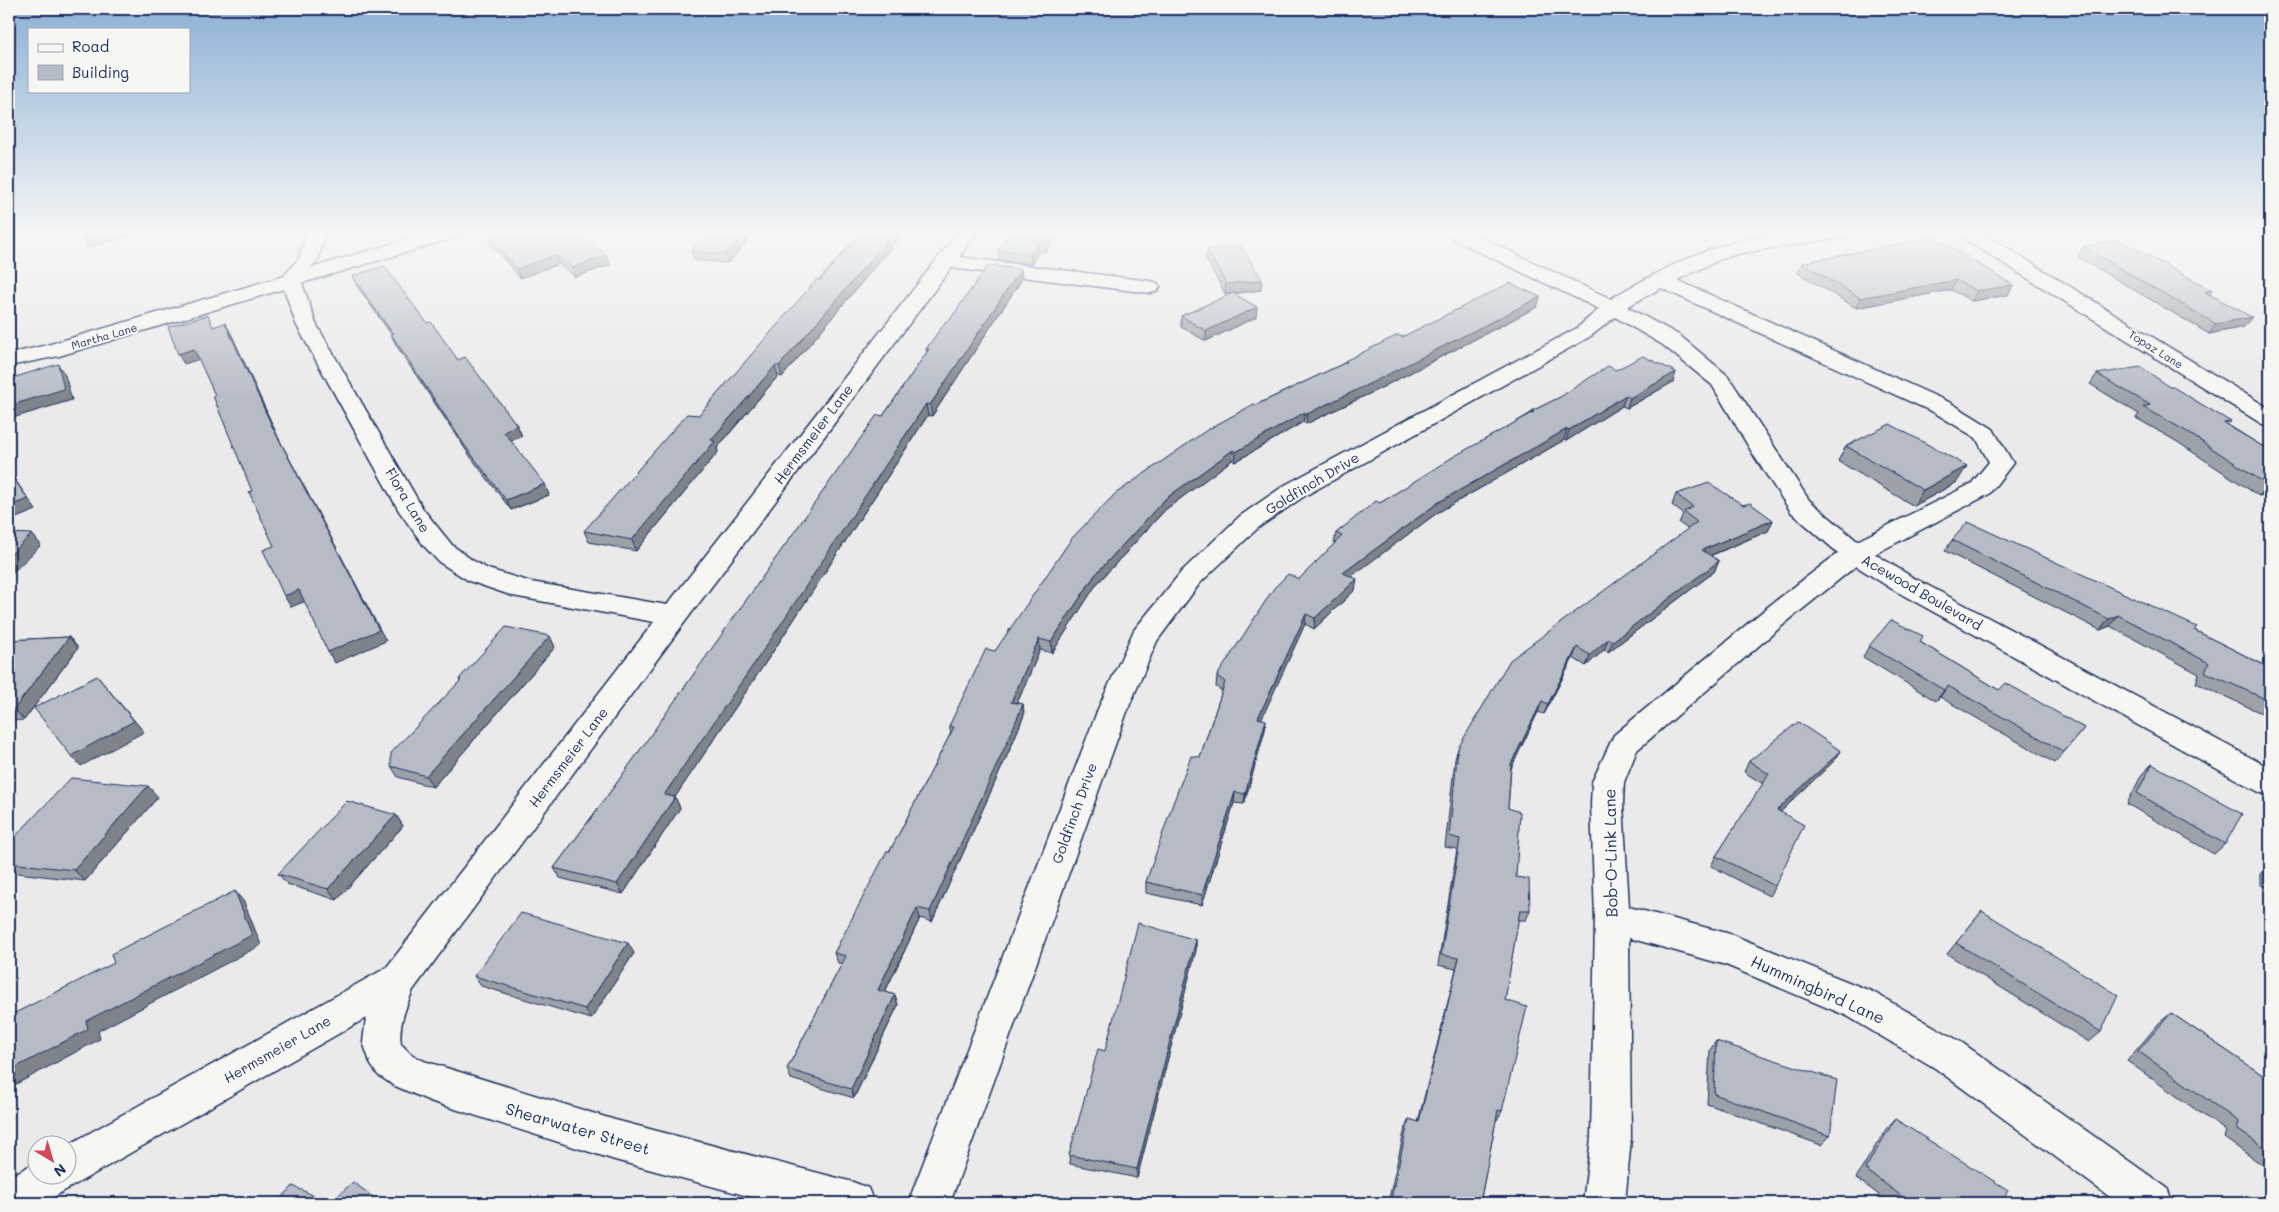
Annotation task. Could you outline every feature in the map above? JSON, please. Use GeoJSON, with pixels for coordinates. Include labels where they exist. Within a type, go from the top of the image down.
{"type":"FeatureCollection","features":[{"type":"Feature","properties":{"kind":"street","name":"Martha Lane"},"geometry":{"type":"LineString","coordinates":[[9,360],[51,351],[265,288]]}},
{"type":"Feature","properties":{"kind":"street","name":"Flora Lane"},"geometry":{"type":"LineString","coordinates":[[294,288],[306,324],[412,511],[427,534],[448,556],[463,566],[512,587],[674,616]]}},
{"type":"Feature","properties":{"kind":"street","name":"Hermsmeier Lane"},"geometry":{"type":"LineString","coordinates":[[78,1161],[399,980],[925,288]]}},
{"type":"Feature","properties":{"kind":"street","name":"Acewood Boulevard"},"geometry":{"type":"LineString","coordinates":[[1569,288],[1615,309],[1671,340],[1720,381],[1768,459],[1800,506],[1855,554],[1902,583],[2270,783]]}},
{"type":"Feature","properties":{"kind":"street","name":"Goldfinch Drive"},"geometry":{"type":"LineString","coordinates":[[929,1203],[1113,709],[1144,637],[1191,577],[1228,540],[1256,517],[1294,491],[1584,332],[1627,298],[1647,288]]}},
{"type":"Feature","properties":{"kind":"street","name":"Bob-O-Link Lane"},"geometry":{"type":"LineString","coordinates":[[1604,1203],[1611,1138],[1612,918],[1607,804],[1608,782],[1625,743],[1779,613],[1855,554],[1980,489],[2001,463],[1985,434],[1943,408],[1678,288]]}},
{"type":"Feature","properties":{"kind":"street","name":"Topaz Lane"},"geometry":{"type":"LineString","coordinates":[[2056,288],[2270,419]]}},
{"type":"Feature","properties":{"kind":"street","name":"Hummingbird Lane"},"geometry":{"type":"LineString","coordinates":[[1612,918],[1730,950],[1860,1004],[1948,1055],[2152,1203]]}},
{"type":"Feature","properties":{"kind":"street","name":"Shearwater Street"},"geometry":{"type":"LineString","coordinates":[[399,980],[384,1019],[381,1034],[383,1048],[391,1063],[418,1078],[539,1118],[750,1178],[854,1203]]}},
{"type":"Feature","properties":{"kind":"street"},"geometry":{"type":"LineString","coordinates":[[9,1200],[37,1184]]}},
{"type":"Feature","properties":{"kind":"building"},"geometry":{"type":"Polygon","coordinates":[[[360,288],[400,288],[427,323],[431,322],[458,360],[465,357],[517,425],[504,432],[545,484],[506,500],[465,446],[391,334],[393,334],[360,288]]]}},
{"type":"Feature","properties":{"kind":"building"},"geometry":{"type":"Polygon","coordinates":[[[810,288],[847,288],[779,366],[775,366],[711,440],[715,441],[632,540],[584,531],[687,414],[699,415],[810,288]]]}},
{"type":"Feature","properties":{"kind":"building"},"geometry":{"type":"Polygon","coordinates":[[[972,288],[1009,288],[930,405],[926,404],[771,639],[664,795],[675,797],[617,884],[554,868],[616,784],[877,415],[883,416],[929,349],[926,349],[946,321],[949,321],[972,288]]]}},
{"type":"Feature","properties":{"kind":"building"},"geometry":{"type":"Polygon","coordinates":[[[1501,288],[1520,288],[1540,297],[1377,380],[1307,414],[1305,412],[1236,452],[1233,450],[1165,499],[1095,575],[1051,642],[1039,639],[1011,702],[1023,704],[930,911],[917,908],[878,990],[895,995],[851,1089],[787,1069],[846,956],[834,953],[887,851],[890,851],[954,727],[949,726],[986,649],[995,651],[1072,538],[1115,494],[1207,430],[1254,404],[1256,405],[1347,362],[1345,361],[1398,335],[1402,337],[1501,288]]]}},
{"type":"Feature","properties":{"kind":"building"},"geometry":{"type":"Polygon","coordinates":[[[1843,288],[1916,288],[1860,298],[1843,288]]]}},
{"type":"Feature","properties":{"kind":"building"},"geometry":{"type":"Polygon","coordinates":[[[1970,288],[1998,288],[1977,291],[1970,288]]]}},
{"type":"Feature","properties":{"kind":"building"},"geometry":{"type":"Polygon","coordinates":[[[2153,288],[2207,288],[2212,290],[2205,292],[2252,317],[2216,324],[2153,288]]]}},
{"type":"Feature","properties":{"kind":"building"},"geometry":{"type":"Polygon","coordinates":[[[1233,293],[1257,307],[1206,331],[1181,316],[1233,293]]]}},
{"type":"Feature","properties":{"kind":"building"},"geometry":{"type":"Polygon","coordinates":[[[208,315],[213,327],[225,323],[273,428],[379,630],[328,652],[299,590],[284,596],[263,550],[274,546],[249,492],[252,491],[213,396],[215,395],[194,349],[178,354],[168,327],[208,315]]]}},
{"type":"Feature","properties":{"kind":"building"},"geometry":{"type":"Polygon","coordinates":[[[1643,356],[1676,372],[1630,398],[1626,395],[1569,430],[1567,429],[1439,502],[1343,573],[1357,579],[1315,618],[1306,614],[1258,718],[1266,720],[1245,794],[1235,792],[1202,895],[1146,882],[1191,756],[1200,757],[1225,682],[1217,676],[1274,588],[1288,574],[1299,579],[1342,536],[1336,533],[1376,501],[1380,503],[1453,457],[1560,397],[1608,366],[1616,370],[1643,356]]]}},
{"type":"Feature","properties":{"kind":"building"},"geometry":{"type":"Polygon","coordinates":[[[58,364],[64,389],[9,406],[9,379],[58,364]]]}},
{"type":"Feature","properties":{"kind":"building"},"geometry":{"type":"Polygon","coordinates":[[[2141,367],[2170,387],[2231,422],[2224,423],[2270,451],[2270,484],[2268,485],[2184,430],[2143,407],[2150,405],[2097,374],[2141,367]]]}},
{"type":"Feature","properties":{"kind":"building"},"geometry":{"type":"Polygon","coordinates":[[[1890,424],[1967,466],[1923,490],[1846,446],[1890,424]]]}},
{"type":"Feature","properties":{"kind":"building"},"geometry":{"type":"Polygon","coordinates":[[[9,472],[28,499],[9,506],[9,472]]]}},
{"type":"Feature","properties":{"kind":"building"},"geometry":{"type":"Polygon","coordinates":[[[1709,483],[1743,505],[1750,503],[1773,520],[1702,550],[1719,561],[1613,641],[1608,639],[1590,655],[1577,647],[1548,704],[1542,701],[1511,764],[1508,808],[1520,812],[1516,877],[1529,879],[1530,910],[1520,910],[1505,1000],[1527,1007],[1502,1111],[1498,1110],[1480,1203],[1390,1203],[1409,1119],[1419,1122],[1459,958],[1441,955],[1460,839],[1449,836],[1458,748],[1510,660],[1697,522],[1684,512],[1693,507],[1676,494],[1709,483]]]}},
{"type":"Feature","properties":{"kind":"building"},"geometry":{"type":"Polygon","coordinates":[[[1968,522],[2197,627],[2194,630],[2270,668],[2270,701],[2205,672],[2209,663],[2118,615],[2109,619],[1952,540],[1968,522]]]}},
{"type":"Feature","properties":{"kind":"building"},"geometry":{"type":"Polygon","coordinates":[[[9,533],[32,534],[9,556],[9,533]]]}},
{"type":"Feature","properties":{"kind":"building"},"geometry":{"type":"Polygon","coordinates":[[[1891,620],[1923,636],[1920,642],[1999,690],[2006,683],[2084,728],[2064,752],[1948,686],[1944,690],[1869,646],[1891,620]]]}},
{"type":"Feature","properties":{"kind":"building"},"geometry":{"type":"Polygon","coordinates":[[[506,627],[550,636],[426,776],[391,766],[391,753],[461,680],[459,679],[506,627]]]}},
{"type":"Feature","properties":{"kind":"building"},"geometry":{"type":"Polygon","coordinates":[[[69,637],[14,709],[9,710],[9,640],[69,637]]]}},
{"type":"Feature","properties":{"kind":"building"},"geometry":{"type":"Polygon","coordinates":[[[97,676],[134,721],[71,756],[34,708],[97,676]]]}},
{"type":"Feature","properties":{"kind":"building"},"geometry":{"type":"Polygon","coordinates":[[[1798,722],[1841,751],[1777,810],[1804,825],[1775,886],[1716,856],[1769,774],[1749,761],[1798,722]]]}},
{"type":"Feature","properties":{"kind":"building"},"geometry":{"type":"Polygon","coordinates":[[[2152,764],[2242,814],[2225,844],[2137,793],[2152,764]]]}},
{"type":"Feature","properties":{"kind":"building"},"geometry":{"type":"Polygon","coordinates":[[[71,778],[148,786],[74,870],[9,863],[9,843],[71,778]]]}},
{"type":"Feature","properties":{"kind":"building"},"geometry":{"type":"Polygon","coordinates":[[[347,801],[396,815],[328,889],[278,874],[347,801]]]}},
{"type":"Feature","properties":{"kind":"building"},"geometry":{"type":"Polygon","coordinates":[[[235,891],[252,935],[86,1021],[88,1029],[9,1071],[9,1016],[114,963],[111,954],[235,891]]]}},
{"type":"Feature","properties":{"kind":"building"},"geometry":{"type":"Polygon","coordinates":[[[1982,911],[2118,995],[2101,1032],[1956,943],[1982,911]]]}},
{"type":"Feature","properties":{"kind":"building"},"geometry":{"type":"Polygon","coordinates":[[[521,913],[628,943],[585,1009],[474,976],[521,913]]]}},
{"type":"Feature","properties":{"kind":"building"},"geometry":{"type":"Polygon","coordinates":[[[1138,923],[1196,940],[1137,1169],[1069,1155],[1098,1049],[1105,1051],[1138,923]]]}},
{"type":"Feature","properties":{"kind":"building"},"geometry":{"type":"Polygon","coordinates":[[[2171,1013],[2270,1080],[2270,1152],[2237,1129],[2239,1122],[2138,1051],[2171,1013]]]}},
{"type":"Feature","properties":{"kind":"building"},"geometry":{"type":"Polygon","coordinates":[[[1716,1041],[1837,1080],[1830,1136],[1714,1094],[1716,1041]]]}},
{"type":"Feature","properties":{"kind":"building"},"geometry":{"type":"Polygon","coordinates":[[[1895,1119],[2008,1190],[2002,1203],[1911,1203],[1865,1169],[1895,1119]]]}},
{"type":"Feature","properties":{"kind":"building"},"geometry":{"type":"Polygon","coordinates":[[[353,1182],[381,1203],[330,1203],[353,1182]]]}},
{"type":"Feature","properties":{"kind":"building"},"geometry":{"type":"Polygon","coordinates":[[[293,1186],[330,1203],[277,1203],[293,1186]]]}}]}
